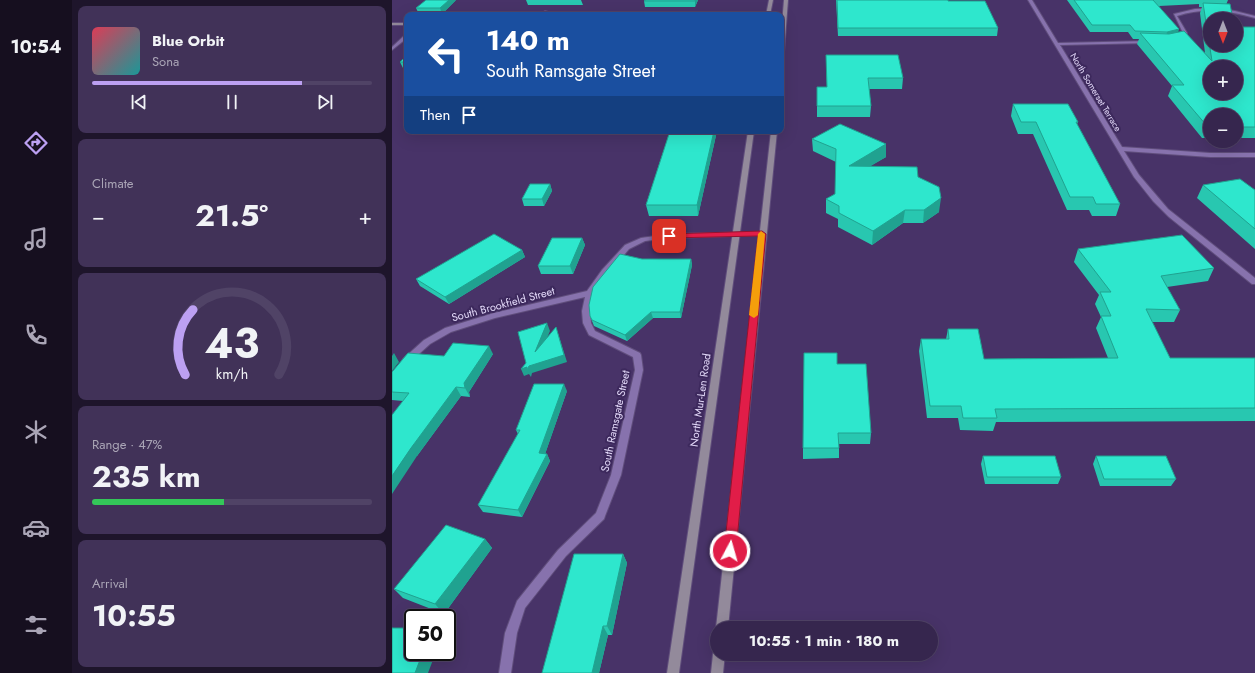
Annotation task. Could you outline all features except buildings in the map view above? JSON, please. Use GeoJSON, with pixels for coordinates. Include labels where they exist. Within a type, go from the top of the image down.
{"type":"FeatureCollection","features":[{"type":"Feature","properties":{"kind":"main road"},"geometry":{"type":"LineString","coordinates":[[769,12],[771,0]]}},
{"type":"Feature","properties":{"kind":"main road"},"geometry":{"type":"LineString","coordinates":[[784,19],[786,0]]}},
{"type":"Feature","properties":{"kind":"main road"},"geometry":{"type":"LineString","coordinates":[[392,24],[404,24]]}},
{"type":"Feature","properties":{"kind":"main road","name":"North Mur-Len Road"},"geometry":{"type":"LineString","coordinates":[[673,673],[751,134]]}},
{"type":"Feature","properties":{"kind":"main road"},"geometry":{"type":"LineString","coordinates":[[723,621],[774,134]]}},
{"type":"Feature","properties":{"kind":"main road"},"geometry":{"type":"LineString","coordinates":[[717,673],[718,661]]}},
{"type":"Feature","properties":{"kind":"street","name":"North Somerset Terrace"},"geometry":{"type":"LineString","coordinates":[[1030,0],[1136,176],[1166,212],[1255,282]]}},
{"type":"Feature","properties":{"kind":"street"},"geometry":{"type":"LineString","coordinates":[[1177,40],[1184,38],[1185,33],[1175,15],[1185,11],[1234,11],[1255,18]]}},
{"type":"Feature","properties":{"kind":"street"},"geometry":{"type":"LineString","coordinates":[[392,49],[404,39]]}},
{"type":"Feature","properties":{"kind":"street","name":"North Somerset Terrace"},"geometry":{"type":"LineString","coordinates":[[1057,44],[1120,41],[1157,42]]}},
{"type":"Feature","properties":{"kind":"street"},"geometry":{"type":"LineString","coordinates":[[1120,149],[1210,155],[1255,155]]}},
{"type":"Feature","properties":{"kind":"street","name":"South Ramsgate Street"},"geometry":{"type":"LineString","coordinates":[[505,673],[511,633],[521,605],[562,553],[600,516],[616,475],[639,370],[637,355],[592,333],[588,323],[586,311],[590,294],[605,272],[627,246],[643,239],[669,236],[762,234]]}},
{"type":"Feature","properties":{"kind":"street","name":"South Brookfield Street"},"geometry":{"type":"LineString","coordinates":[[400,369],[408,359],[427,342],[448,330],[494,316],[590,294]]}},
{"type":"Feature","properties":{"kind":"slow traffic"},"geometry":{"type":"LineString","coordinates":[[754,315],[761,234]]}},
{"type":"Feature","properties":{"kind":"route"},"geometry":{"type":"LineString","coordinates":[[669,236],[762,234],[730,551]]}}]}
